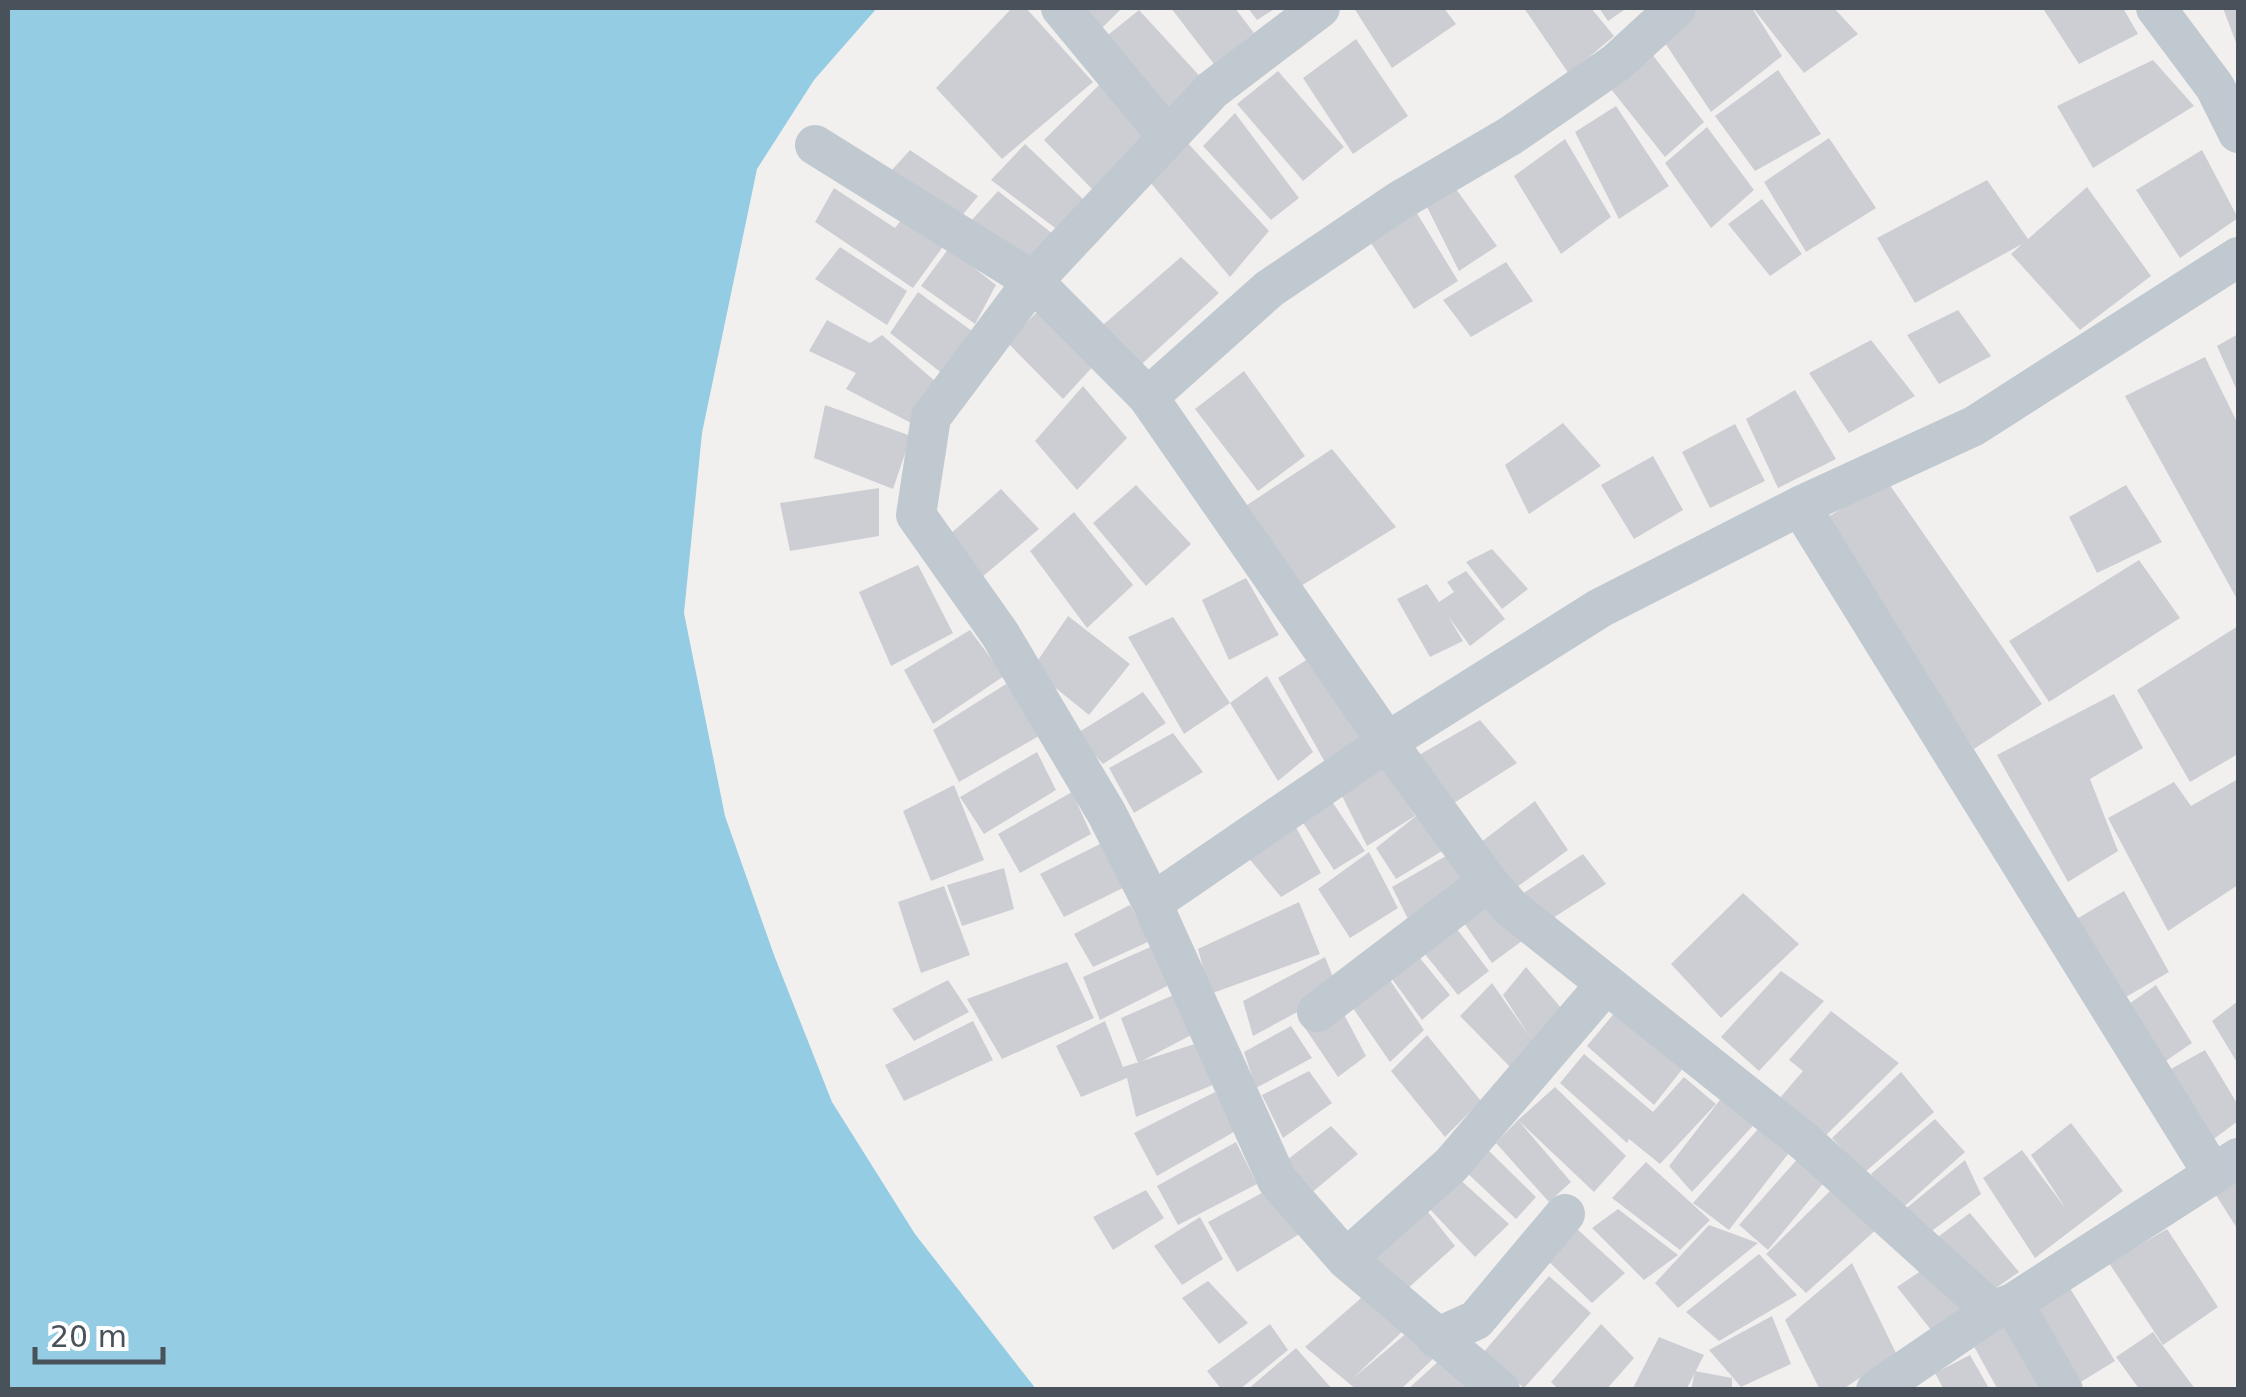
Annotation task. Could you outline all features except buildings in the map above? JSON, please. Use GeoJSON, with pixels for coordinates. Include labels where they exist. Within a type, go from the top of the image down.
{"type":"FeatureCollection","features":[{"type":"Feature","properties":{"kind":"street"},"geometry":{"type":"LineString","coordinates":[[1060,8],[1168,136]]}},
{"type":"Feature","properties":{"kind":"street"},"geometry":{"type":"LineString","coordinates":[[1320,8],[1212,90],[1033,281],[931,417],[916,515],[1039,696],[1106,814],[1152,903],[1277,1180],[1346,1259],[1500,1390]]}},
{"type":"Feature","properties":{"kind":"street"},"geometry":{"type":"LineString","coordinates":[[1148,397],[1269,290],[1399,200],[1525,126],[1616,63],[1676,8]]}},
{"type":"Feature","properties":{"kind":"street"},"geometry":{"type":"LineString","coordinates":[[2156,8],[2214,87],[2238,133]]}},
{"type":"Feature","properties":{"kind":"street"},"geometry":{"type":"LineString","coordinates":[[814,145],[1033,281],[1148,397],[1388,742],[1488,882],[1511,908],[1806,1142],[2003,1307],[2063,1390]]}},
{"type":"Feature","properties":{"kind":"street"},"geometry":{"type":"LineString","coordinates":[[1152,903],[1388,742],[1600,608],[1800,506],[1974,426],[2238,257]]}},
{"type":"Feature","properties":{"kind":"street"},"geometry":{"type":"LineString","coordinates":[[1800,506],[2226,1166],[1876,1390]]}},
{"type":"Feature","properties":{"kind":"street"},"geometry":{"type":"LineString","coordinates":[[1318,1012],[1488,882]]}},
{"type":"Feature","properties":{"kind":"street"},"geometry":{"type":"LineString","coordinates":[[1346,1259],[1451,1166],[1606,984]]}},
{"type":"Feature","properties":{"kind":"street"},"geometry":{"type":"LineString","coordinates":[[1436,1338],[1476,1320],[1565,1214]]}},
{"type":"Feature","properties":{"kind":"water"},"geometry":{"type":"Polygon","coordinates":[[[8,8],[877,8],[814,80],[757,169],[702,433],[684,613],[725,816],[832,1102],[915,1234],[1036,1389],[8,1389],[8,8]]]}}]}
